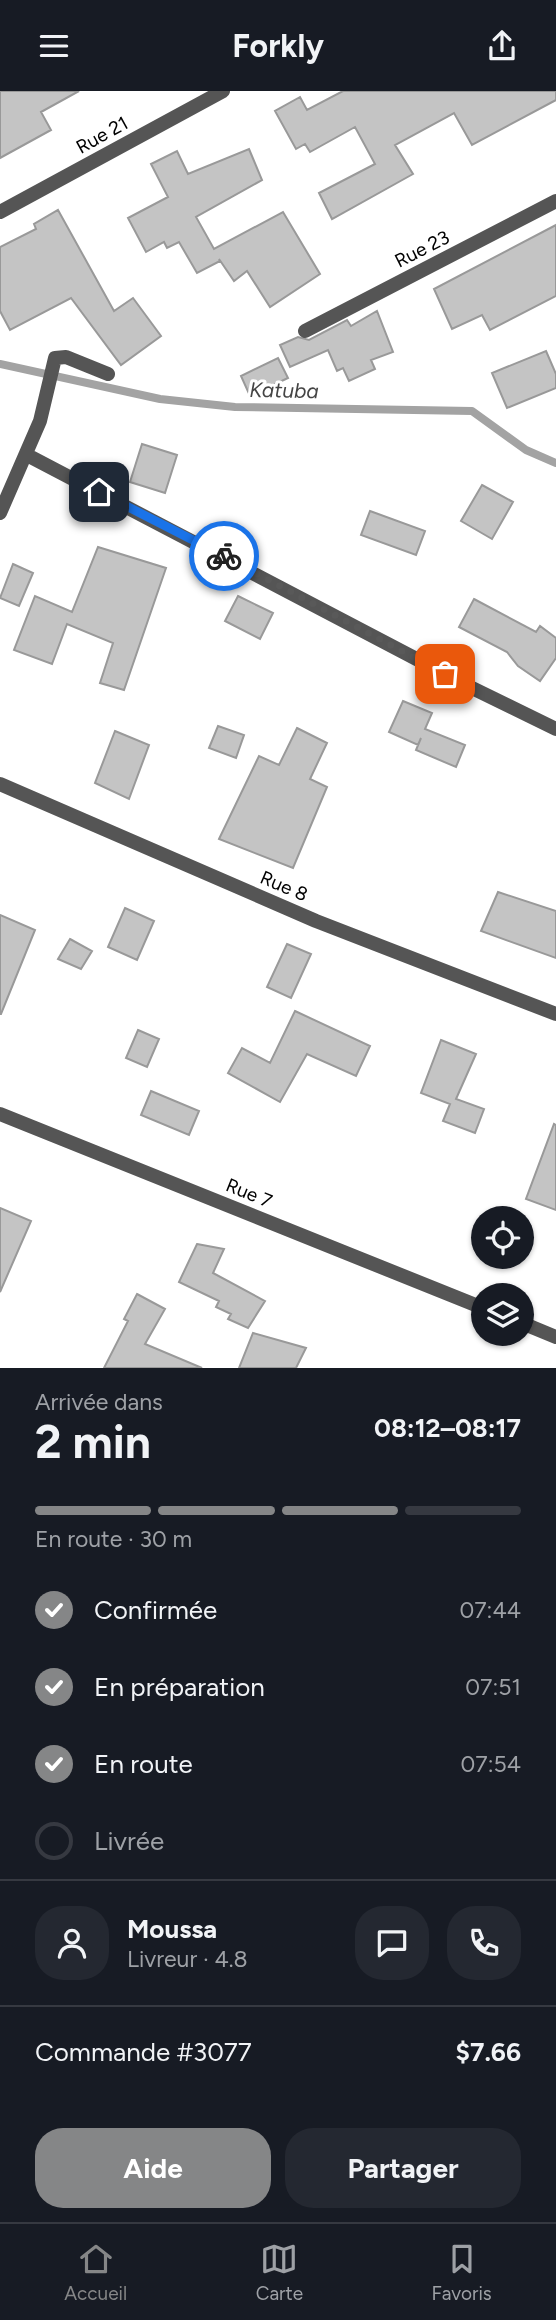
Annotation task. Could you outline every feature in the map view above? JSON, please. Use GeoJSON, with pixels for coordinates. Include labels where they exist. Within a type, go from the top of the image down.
{"type":"FeatureCollection","features":[{"type":"Feature","properties":{"kind":"street","name":"Rue 21"},"geometry":{"type":"LineString","coordinates":[[0,212],[223,91]]}},
{"type":"Feature","properties":{"kind":"street","name":"Rue 23"},"geometry":{"type":"LineString","coordinates":[[305,331],[556,201]]}},
{"type":"Feature","properties":{"kind":"street"},"geometry":{"type":"LineString","coordinates":[[0,513],[27,455],[48,396],[55,358],[66,357],[108,374]]}},
{"type":"Feature","properties":{"kind":"street"},"geometry":{"type":"LineString","coordinates":[[27,455],[467,686],[556,729]]}},
{"type":"Feature","properties":{"kind":"street","name":"Rue 8"},"geometry":{"type":"LineString","coordinates":[[0,784],[316,921],[556,1014]]}},
{"type":"Feature","properties":{"kind":"street","name":"Rue 7"},"geometry":{"type":"LineString","coordinates":[[0,1114],[471,1303]]}},
{"type":"Feature","properties":{"kind":"street"},"geometry":{"type":"LineString","coordinates":[[534,1328],[556,1337]]}},
{"type":"Feature","properties":{"kind":"building"},"geometry":{"type":"Polygon","coordinates":[[[0,91],[79,91],[41,112],[51,130],[0,158],[0,91]]]}},
{"type":"Feature","properties":{"kind":"building"},"geometry":{"type":"Polygon","coordinates":[[[343,91],[556,91],[556,100],[472,145],[454,113],[395,145],[413,174],[332,219],[319,193],[375,164],[355,127],[310,152],[305,144],[296,149],[275,111],[300,97],[307,110],[343,91]]]}},
{"type":"Feature","properties":{"kind":"building"},"geometry":{"type":"Polygon","coordinates":[[[249,149],[262,180],[196,217],[214,249],[283,212],[320,274],[270,307],[247,271],[234,281],[219,259],[220,261],[197,273],[179,242],[167,248],[164,242],[146,252],[128,218],[168,197],[151,164],[177,151],[188,174],[249,149]]]}},
{"type":"Feature","properties":{"kind":"building"},"geometry":{"type":"Polygon","coordinates":[[[58,210],[114,311],[133,298],[161,336],[121,365],[71,298],[10,330],[0,311],[0,247],[36,229],[34,224],[58,210]]]}},
{"type":"Feature","properties":{"kind":"building"},"geometry":{"type":"Polygon","coordinates":[[[556,225],[556,296],[490,330],[482,315],[452,329],[434,289],[556,225]]]}},
{"type":"Feature","properties":{"kind":"building"},"geometry":{"type":"Polygon","coordinates":[[[377,311],[393,352],[371,360],[375,369],[349,381],[343,368],[337,371],[328,350],[290,367],[280,345],[298,337],[309,340],[347,320],[351,326],[377,311]]]}},
{"type":"Feature","properties":{"kind":"building"},"geometry":{"type":"Polygon","coordinates":[[[546,351],[556,374],[556,388],[507,408],[492,373],[546,351]]]}},
{"type":"Feature","properties":{"kind":"building"},"geometry":{"type":"Polygon","coordinates":[[[278,358],[288,378],[250,396],[241,376],[278,358]]]}},
{"type":"Feature","properties":{"kind":"building"},"geometry":{"type":"Polygon","coordinates":[[[142,444],[177,455],[165,493],[130,482],[142,444]]]}},
{"type":"Feature","properties":{"kind":"building"},"geometry":{"type":"Polygon","coordinates":[[[482,485],[513,502],[492,539],[461,521],[482,485]]]}},
{"type":"Feature","properties":{"kind":"building"},"geometry":{"type":"Polygon","coordinates":[[[370,511],[425,531],[416,555],[361,535],[370,511]]]}},
{"type":"Feature","properties":{"kind":"building"},"geometry":{"type":"Polygon","coordinates":[[[98,547],[166,568],[124,690],[100,683],[113,643],[67,624],[52,664],[14,650],[35,596],[72,612],[98,547]]]}},
{"type":"Feature","properties":{"kind":"building"},"geometry":{"type":"Polygon","coordinates":[[[13,564],[33,573],[19,606],[0,598],[13,564]]]}},
{"type":"Feature","properties":{"kind":"building"},"geometry":{"type":"Polygon","coordinates":[[[238,596],[273,613],[260,639],[225,621],[238,596]]]}},
{"type":"Feature","properties":{"kind":"building"},"geometry":{"type":"Polygon","coordinates":[[[474,599],[536,632],[540,626],[556,638],[556,658],[540,681],[518,666],[507,652],[459,627],[474,599]]]}},
{"type":"Feature","properties":{"kind":"building"},"geometry":{"type":"Polygon","coordinates":[[[403,701],[432,713],[425,729],[465,745],[456,767],[416,750],[421,738],[418,745],[389,732],[403,701]]]}},
{"type":"Feature","properties":{"kind":"building"},"geometry":{"type":"Polygon","coordinates":[[[218,726],[244,735],[236,758],[209,748],[218,726]]]}},
{"type":"Feature","properties":{"kind":"building"},"geometry":{"type":"Polygon","coordinates":[[[297,728],[327,743],[310,779],[327,787],[293,868],[219,839],[259,756],[279,765],[297,728]]]}},
{"type":"Feature","properties":{"kind":"building"},"geometry":{"type":"Polygon","coordinates":[[[115,731],[149,745],[129,799],[95,783],[115,731]]]}},
{"type":"Feature","properties":{"kind":"building"},"geometry":{"type":"Polygon","coordinates":[[[498,892],[556,911],[556,958],[481,931],[498,892]]]}},
{"type":"Feature","properties":{"kind":"building"},"geometry":{"type":"Polygon","coordinates":[[[125,908],[154,921],[137,960],[108,947],[125,908]]]}},
{"type":"Feature","properties":{"kind":"building"},"geometry":{"type":"Polygon","coordinates":[[[0,915],[35,930],[1,1014],[0,1014],[0,915]]]}},
{"type":"Feature","properties":{"kind":"building"},"geometry":{"type":"Polygon","coordinates":[[[70,939],[92,951],[81,969],[58,959],[70,939]]]}},
{"type":"Feature","properties":{"kind":"building"},"geometry":{"type":"Polygon","coordinates":[[[287,944],[311,954],[291,998],[267,987],[287,944]]]}},
{"type":"Feature","properties":{"kind":"building"},"geometry":{"type":"Polygon","coordinates":[[[295,1011],[370,1046],[356,1076],[307,1054],[280,1102],[228,1073],[242,1048],[270,1063],[295,1011]]]}},
{"type":"Feature","properties":{"kind":"building"},"geometry":{"type":"Polygon","coordinates":[[[138,1030],[159,1039],[147,1067],[126,1058],[138,1030]]]}},
{"type":"Feature","properties":{"kind":"building"},"geometry":{"type":"Polygon","coordinates":[[[441,1040],[476,1054],[456,1099],[484,1109],[475,1133],[443,1121],[450,1104],[421,1093],[441,1040]]]}},
{"type":"Feature","properties":{"kind":"building"},"geometry":{"type":"Polygon","coordinates":[[[151,1091],[199,1111],[189,1135],[141,1115],[151,1091]]]}},
{"type":"Feature","properties":{"kind":"building"},"geometry":{"type":"Polygon","coordinates":[[[554,1124],[556,1125],[556,1210],[526,1199],[554,1124]]]}},
{"type":"Feature","properties":{"kind":"building"},"geometry":{"type":"Polygon","coordinates":[[[0,1208],[31,1221],[0,1292],[0,1208]]]}},
{"type":"Feature","properties":{"kind":"building"},"geometry":{"type":"Polygon","coordinates":[[[197,1244],[224,1249],[213,1273],[265,1301],[248,1328],[228,1319],[231,1314],[216,1307],[219,1301],[179,1282],[197,1244]]]}},
{"type":"Feature","properties":{"kind":"building"},"geometry":{"type":"Polygon","coordinates":[[[137,1294],[165,1309],[145,1344],[202,1368],[104,1368],[128,1321],[124,1319],[137,1294]]]}},
{"type":"Feature","properties":{"kind":"building"},"geometry":{"type":"Polygon","coordinates":[[[253,1333],[306,1348],[296,1368],[239,1368],[253,1333]]]}},
{"type":"Feature","properties":{"kind":"waterway","name":"Katuba"},"geometry":{"type":"LineString","coordinates":[[0,364],[160,399],[235,407],[472,411],[526,450],[556,463]]}},
{"type":"Feature","properties":{"kind":"way so far"},"geometry":{"type":"LineString","coordinates":[[224,556],[445,674]]}},
{"type":"Feature","properties":{"kind":"route"},"geometry":{"type":"LineString","coordinates":[[99,492],[224,556]]}}]}
